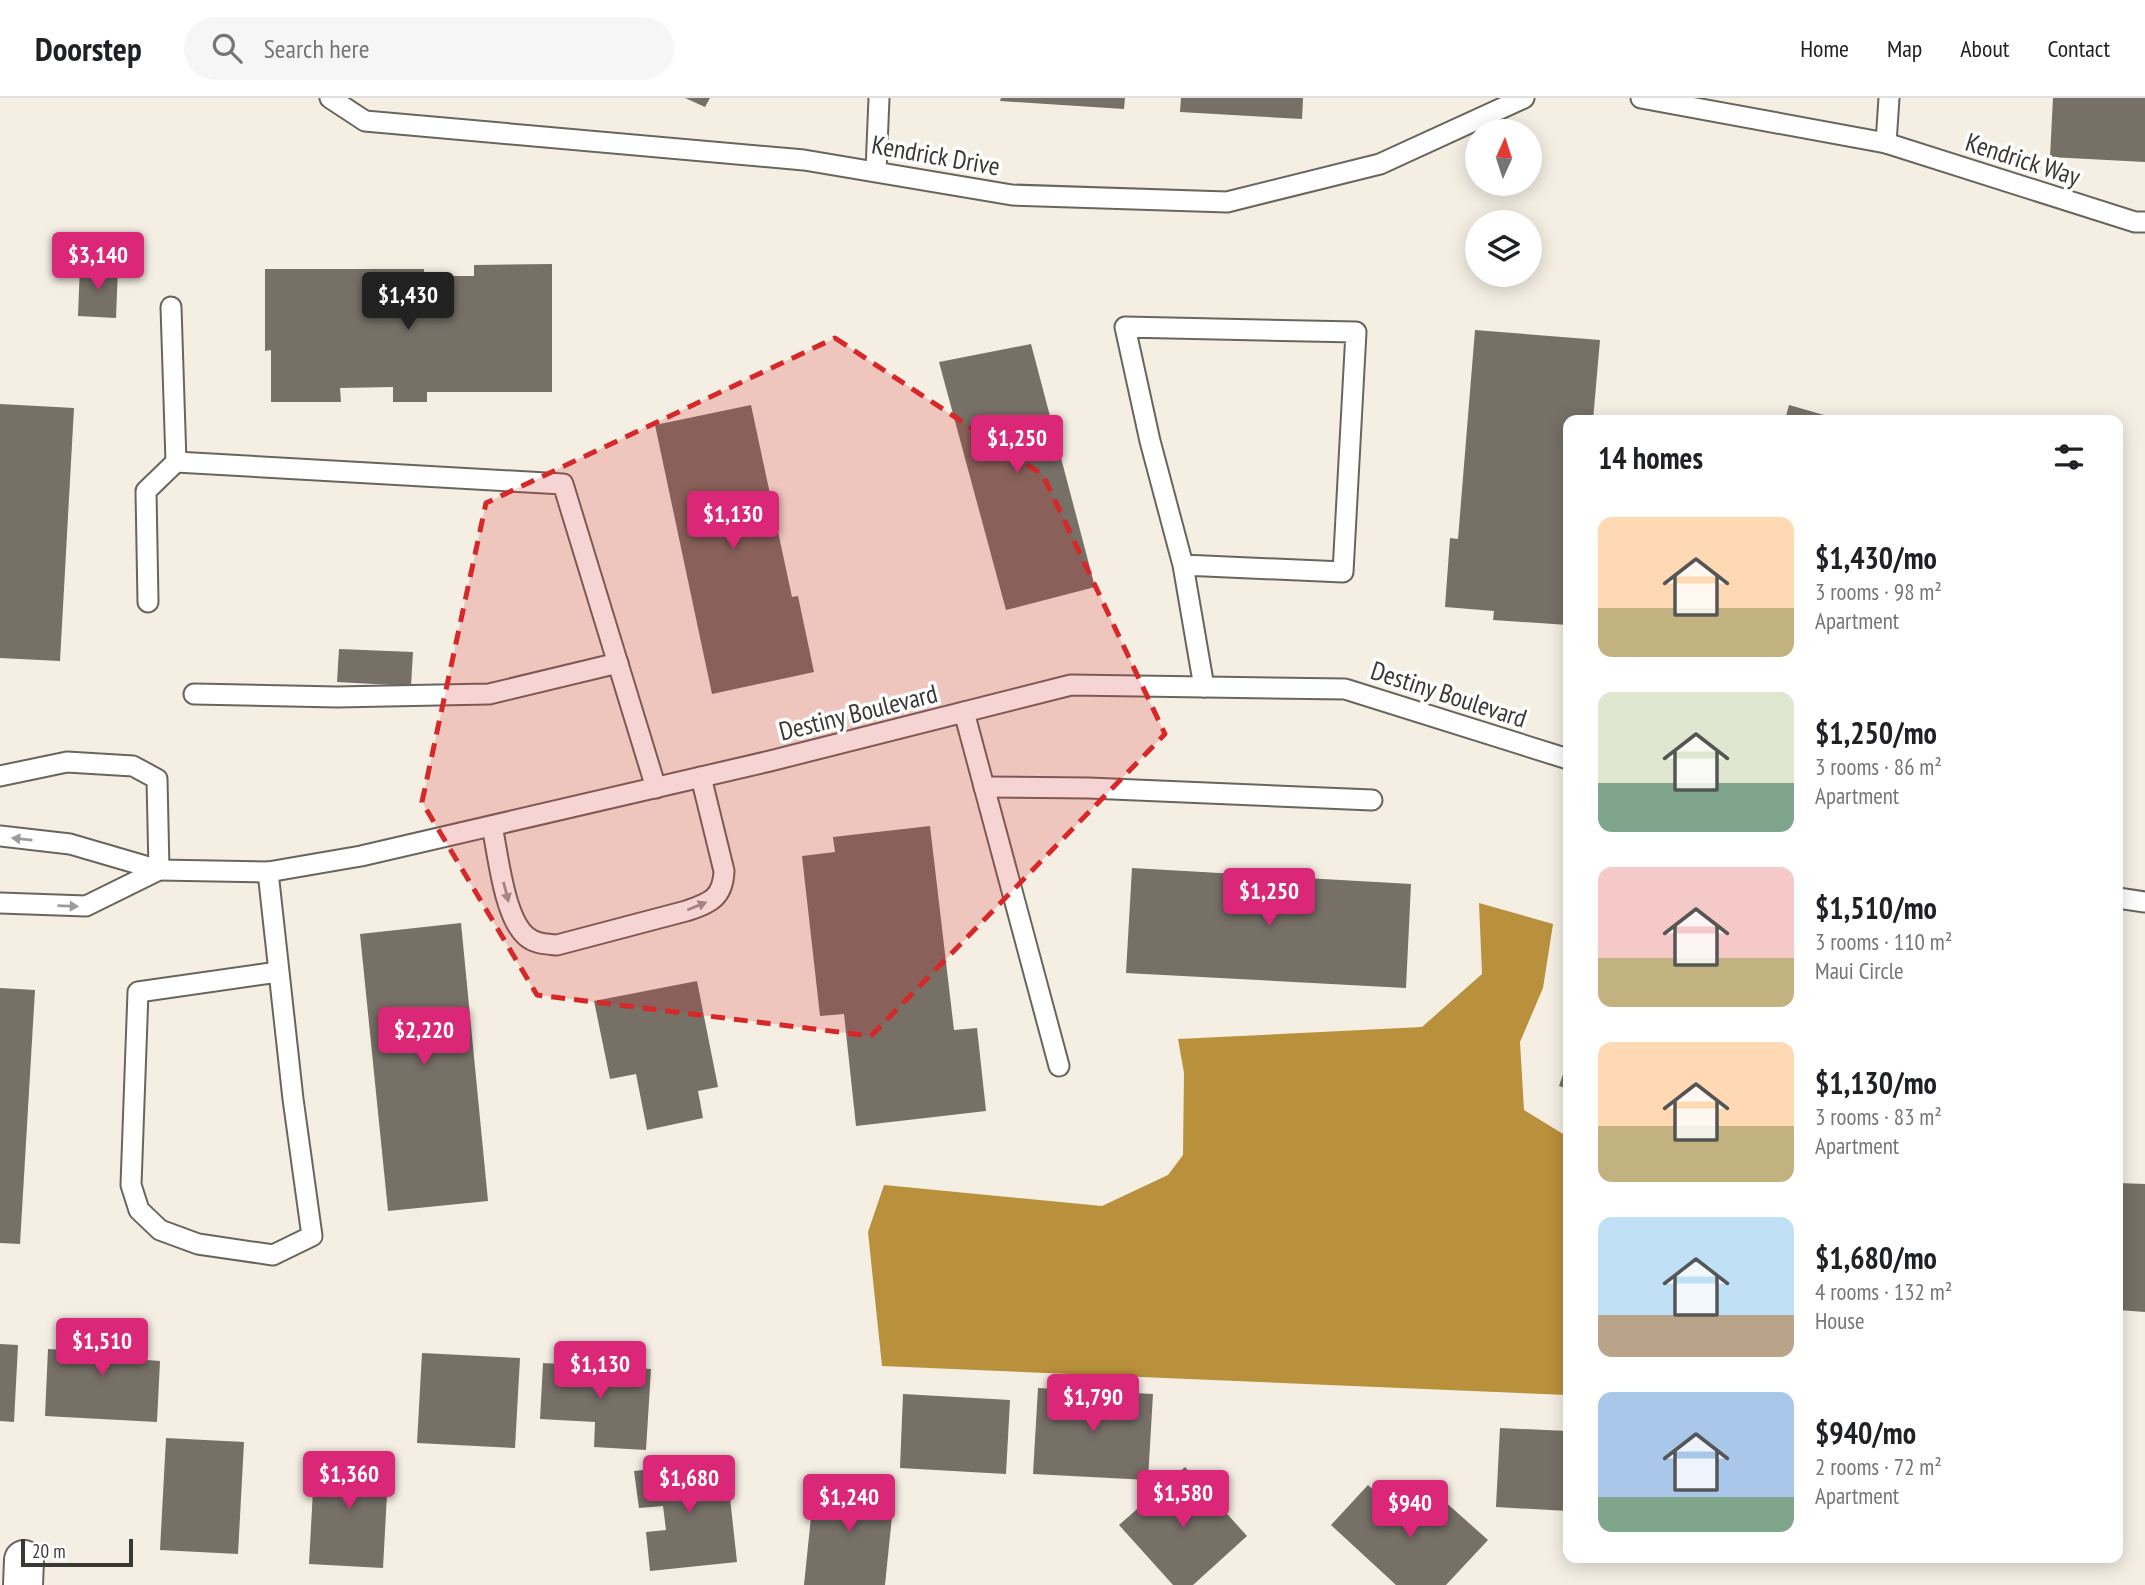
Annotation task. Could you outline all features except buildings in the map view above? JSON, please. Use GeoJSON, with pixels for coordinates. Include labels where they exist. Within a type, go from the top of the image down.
{"type":"FeatureCollection","features":[{"type":"Feature","properties":{"kind":"lane","name":"Kendrick Drive"},"geometry":{"type":"LineString","coordinates":[[330,98],[365,121],[804,160],[1012,195],[1227,202],[1380,164],[1524,98]]}},
{"type":"Feature","properties":{"kind":"lane"},"geometry":{"type":"LineString","coordinates":[[876,172],[879,98]]}},
{"type":"Feature","properties":{"kind":"lane"},"geometry":{"type":"LineString","coordinates":[[1641,98],[1886,143],[1889,98]]}},
{"type":"Feature","properties":{"kind":"lane","name":"Kendrick Way"},"geometry":{"type":"LineString","coordinates":[[1886,143],[2135,222],[2145,222]]}},
{"type":"Feature","properties":{"kind":"lane"},"geometry":{"type":"LineString","coordinates":[[171,307],[176,462]]}},
{"type":"Feature","properties":{"kind":"lane"},"geometry":{"type":"LineString","coordinates":[[1183,565],[1343,572],[1356,332],[1125,327],[1150,441],[1183,565],[1204,687]]}},
{"type":"Feature","properties":{"kind":"lane"},"geometry":{"type":"LineString","coordinates":[[148,603],[146,491],[176,462],[563,484],[656,788]]}},
{"type":"Feature","properties":{"kind":"lane"},"geometry":{"type":"LineString","coordinates":[[194,694],[337,697],[489,694],[618,663]]}},
{"type":"Feature","properties":{"kind":"lane","name":"Destiny Boulevard"},"geometry":{"type":"LineString","coordinates":[[0,836],[71,844],[159,870],[268,872],[361,856],[656,788],[1072,685],[1345,689],[1563,758]]}},
{"type":"Feature","properties":{"kind":"lane"},"geometry":{"type":"LineString","coordinates":[[964,712],[1059,1066]]}},
{"type":"Feature","properties":{"kind":"lane"},"geometry":{"type":"LineString","coordinates":[[0,776],[67,762],[133,766],[157,779],[159,870]]}},
{"type":"Feature","properties":{"kind":"lane"},"geometry":{"type":"LineString","coordinates":[[492,826],[515,922],[525,936],[538,944],[557,945],[686,911],[705,905],[717,896],[723,886],[724,871],[702,777]]}},
{"type":"Feature","properties":{"kind":"lane"},"geometry":{"type":"LineString","coordinates":[[984,787],[1089,788],[1372,800]]}},
{"type":"Feature","properties":{"kind":"lane","name":"Destiny Boulevard"},"geometry":{"type":"LineString","coordinates":[[0,903],[86,906],[159,870]]}},
{"type":"Feature","properties":{"kind":"lane"},"geometry":{"type":"LineString","coordinates":[[268,872],[312,1236],[273,1255],[198,1244],[160,1230],[139,1210],[131,1185],[138,992],[278,972]]}},
{"type":"Feature","properties":{"kind":"lane"},"geometry":{"type":"LineString","coordinates":[[2123,899],[2145,902]]}},
{"type":"Feature","properties":{"kind":"highlighted area"},"geometry":{"type":"Polygon","coordinates":[[[835,338],[1043,475],[1165,734],[871,1036],[537,995],[422,802],[486,503],[835,338]]]}},
{"type":"Feature","properties":{"kind":"shaded area"},"geometry":{"type":"Polygon","coordinates":[[[1479,903],[1553,924],[1543,988],[1520,1042],[1524,1110],[1563,1134],[1563,1395],[882,1366],[868,1232],[884,1185],[1102,1206],[1168,1175],[1183,1155],[1184,1073],[1178,1039],[1422,1027],[1482,974],[1479,903]]]}}]}
